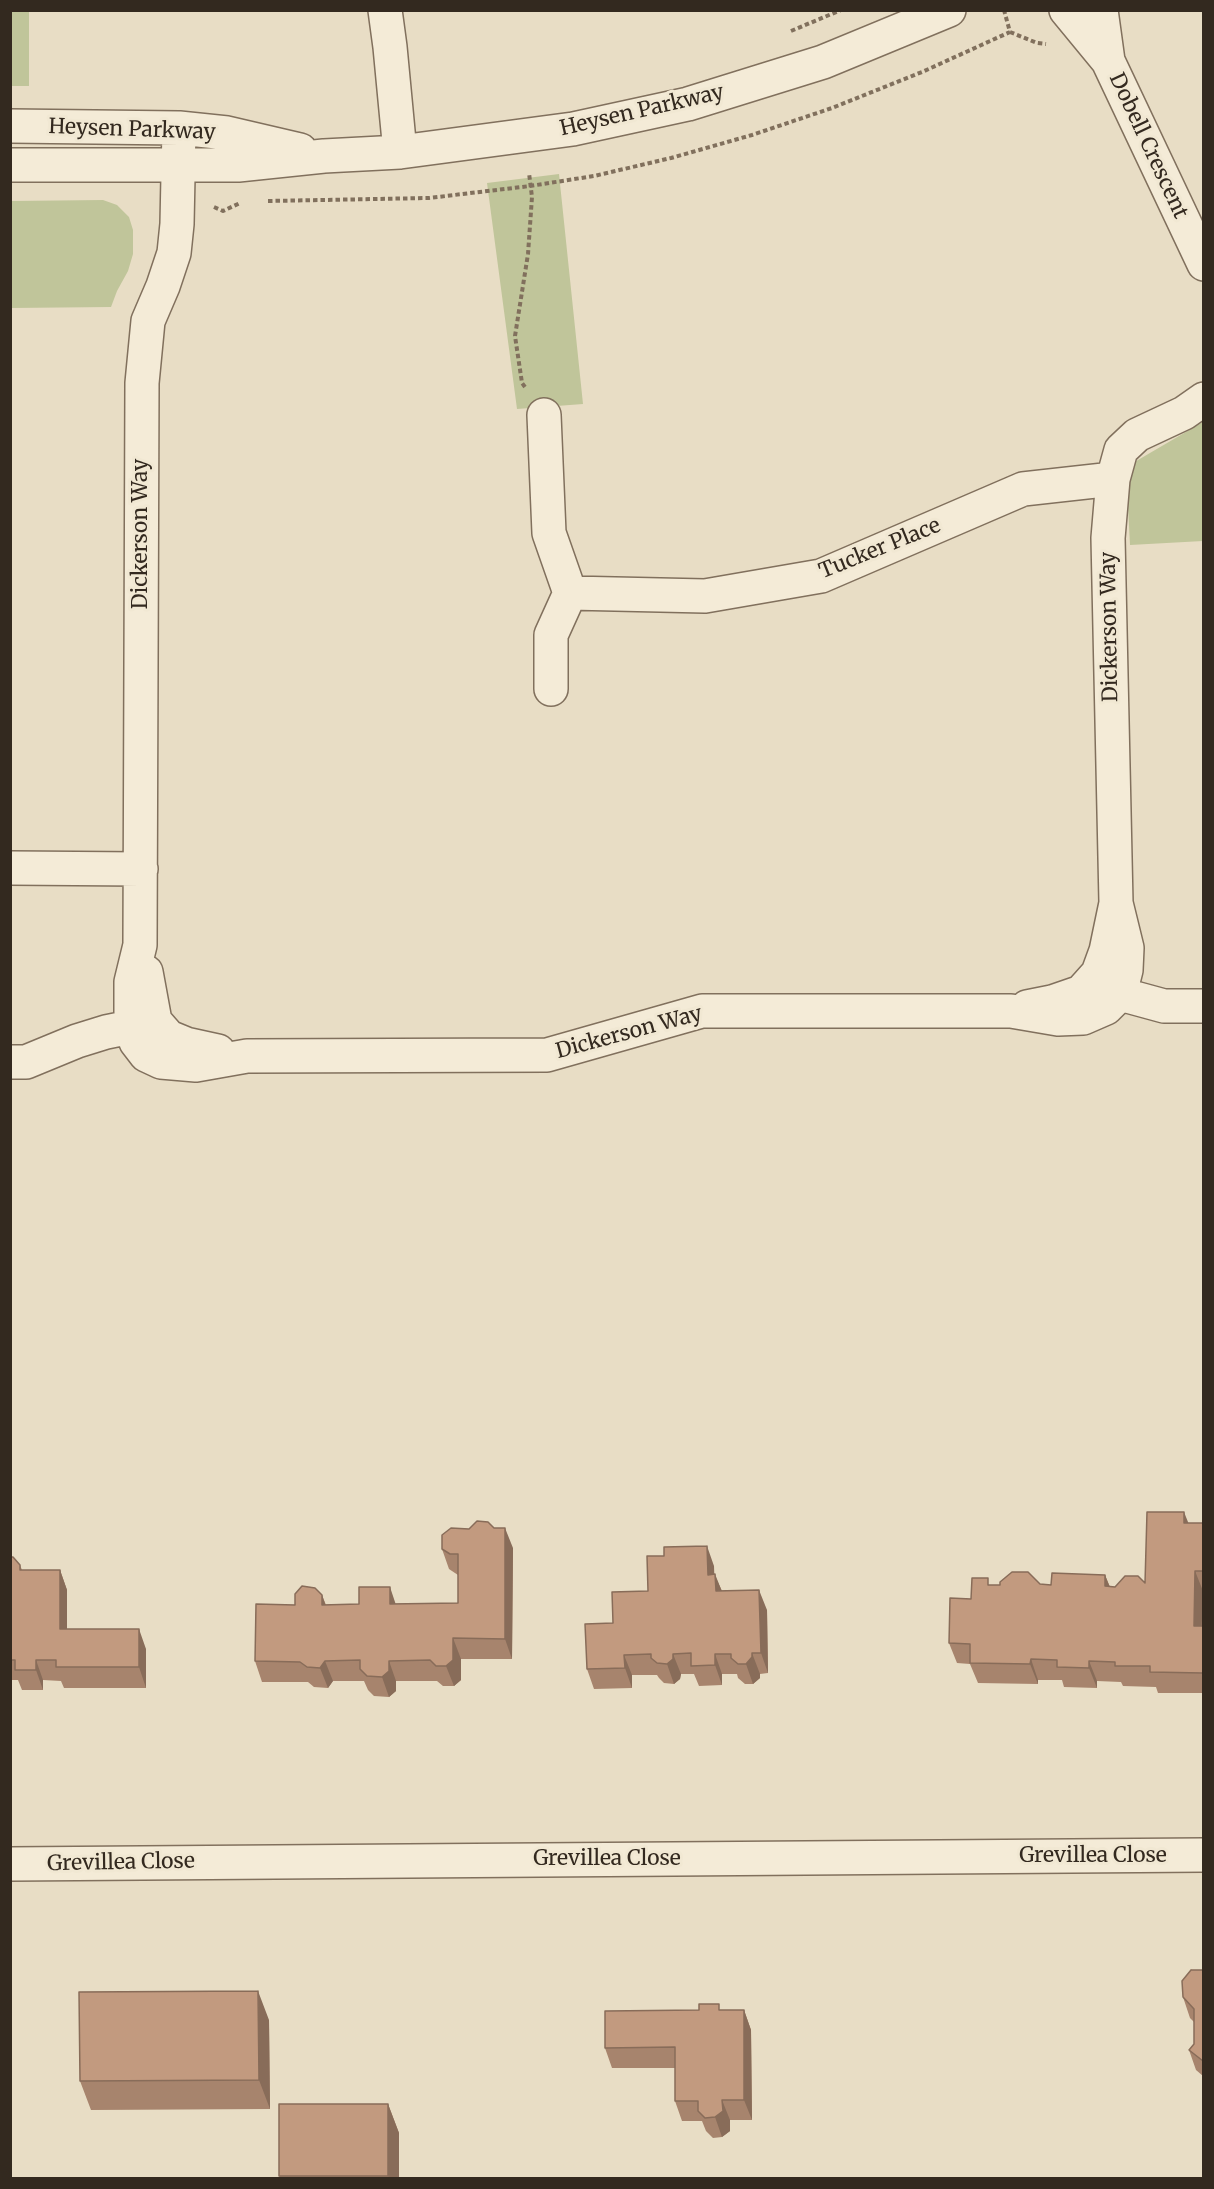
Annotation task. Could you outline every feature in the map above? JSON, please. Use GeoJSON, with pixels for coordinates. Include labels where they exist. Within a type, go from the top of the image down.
{"type":"FeatureCollection","features":[{"type":"Feature","properties":{"kind":"street"},"geometry":{"type":"LineString","coordinates":[[385,10],[400,152]]}},
{"type":"Feature","properties":{"kind":"street","name":"Dobell Crescent"},"geometry":{"type":"LineString","coordinates":[[1066,10],[1108,61],[1203,264]]}},
{"type":"Feature","properties":{"kind":"street","name":"Dobell Crescent"},"geometry":{"type":"LineString","coordinates":[[1101,10],[1108,61]]}},
{"type":"Feature","properties":{"kind":"street","name":"Heysen Parkway"},"geometry":{"type":"LineString","coordinates":[[10,165],[238,165],[324,156],[400,152],[573,129],[688,104],[822,62],[948,11]]}},
{"type":"Feature","properties":{"kind":"street","name":"Heysen Parkway"},"geometry":{"type":"LineString","coordinates":[[10,126],[179,128],[227,133],[324,156]]}},
{"type":"Feature","properties":{"kind":"street","name":"Dickerson Way"},"geometry":{"type":"LineString","coordinates":[[179,128],[177,224],[174,253],[148,321],[142,383],[140,945],[143,1025],[186,1044],[247,1056],[547,1055],[702,1011],[1011,1011],[1052,1002],[1109,984],[1106,951],[1116,903],[1108,538],[1113,479],[1121,450],[1137,435],[1184,413],[1203,399]]}},
{"type":"Feature","properties":{"kind":"street"},"geometry":{"type":"LineString","coordinates":[[544,415],[549,533],[570,593],[551,635],[551,689]]}},
{"type":"Feature","properties":{"kind":"street","name":"Tucker Place"},"geometry":{"type":"LineString","coordinates":[[570,593],[705,596],[821,576],[1023,489],[1113,479]]}},
{"type":"Feature","properties":{"kind":"street"},"geometry":{"type":"LineString","coordinates":[[10,868],[141,869]]}},
{"type":"Feature","properties":{"kind":"street"},"geometry":{"type":"LineString","coordinates":[[1109,984],[1164,1006],[1203,1006]]}},
{"type":"Feature","properties":{"kind":"street"},"geometry":{"type":"LineString","coordinates":[[10,1062],[26,1062],[87,1038],[143,1025]]}},
{"type":"Feature","properties":{"kind":"street","name":"Grevillea Close"},"geometry":{"type":"LineString","coordinates":[[10,1864],[1203,1855]]}},
{"type":"Feature","properties":{"kind":"path"},"geometry":{"type":"LineString","coordinates":[[786,33],[841,10]]}},
{"type":"Feature","properties":{"kind":"path"},"geometry":{"type":"LineString","coordinates":[[524,136],[532,197],[528,254],[515,336],[522,383],[544,415]]}},
{"type":"Feature","properties":{"kind":"green space"},"geometry":{"type":"Polygon","coordinates":[[[10,11],[29,11],[29,86],[11,86],[10,11]]]}},
{"type":"Feature","properties":{"kind":"green space"},"geometry":{"type":"Polygon","coordinates":[[[559,174],[583,404],[517,409],[487,183],[559,174]]]}},
{"type":"Feature","properties":{"kind":"green space"},"geometry":{"type":"Polygon","coordinates":[[[103,200],[117,205],[129,217],[133,230],[133,254],[128,271],[111,307],[11,308],[11,201],[103,200]]]}},
{"type":"Feature","properties":{"kind":"green space"},"geometry":{"type":"Polygon","coordinates":[[[1203,422],[1203,541],[1130,545],[1126,467],[1203,422]]]}},
{"type":"Feature","properties":{"kind":"building"},"geometry":{"type":"Polygon","coordinates":[[[1147,1512],[1184,1512],[1184,1523],[1203,1523],[1203,1571],[1195,1571],[1194,1626],[1203,1626],[1203,1673],[1150,1672],[1150,1666],[1115,1666],[1115,1662],[1089,1661],[1089,1668],[1057,1667],[1057,1660],[1031,1659],[1030,1664],[970,1663],[970,1644],[949,1643],[950,1598],[971,1599],[972,1578],[988,1578],[988,1585],[1000,1585],[1000,1582],[1012,1572],[1028,1572],[1040,1584],[1051,1585],[1052,1573],[1105,1575],[1105,1586],[1115,1587],[1125,1576],[1138,1576],[1145,1583],[1147,1512]]]}},
{"type":"Feature","properties":{"kind":"building"},"geometry":{"type":"Polygon","coordinates":[[[477,1521],[488,1522],[494,1528],[505,1528],[505,1639],[453,1638],[453,1660],[446,1666],[436,1666],[430,1660],[389,1661],[389,1671],[382,1677],[367,1676],[360,1669],[360,1660],[325,1661],[320,1668],[307,1667],[300,1662],[255,1661],[256,1604],[295,1605],[295,1594],[302,1586],[315,1588],[322,1595],[322,1605],[359,1604],[359,1587],[390,1587],[390,1604],[458,1603],[458,1554],[450,1554],[442,1549],[442,1535],[451,1528],[469,1529],[477,1521]]]}},
{"type":"Feature","properties":{"kind":"building"},"geometry":{"type":"Polygon","coordinates":[[[707,1546],[708,1575],[715,1574],[716,1591],[759,1590],[761,1653],[752,1653],[752,1657],[746,1664],[738,1664],[731,1658],[731,1654],[715,1654],[715,1665],[691,1666],[691,1653],[673,1654],[673,1659],[667,1664],[657,1663],[651,1658],[651,1654],[624,1655],[625,1668],[587,1669],[585,1624],[613,1623],[612,1592],[648,1591],[647,1556],[664,1556],[664,1547],[707,1546]]]}},
{"type":"Feature","properties":{"kind":"building"},"geometry":{"type":"Polygon","coordinates":[[[10,1557],[13,1557],[20,1565],[20,1570],[60,1570],[60,1629],[139,1629],[139,1667],[56,1667],[56,1660],[36,1660],[36,1670],[15,1670],[15,1660],[10,1660],[10,1557]]]}},
{"type":"Feature","properties":{"kind":"building"},"geometry":{"type":"Polygon","coordinates":[[[1191,1970],[1203,1970],[1203,2061],[1189,2050],[1194,2044],[1194,2009],[1183,1997],[1182,1981],[1191,1970]]]}},
{"type":"Feature","properties":{"kind":"building"},"geometry":{"type":"Polygon","coordinates":[[[258,1991],[259,2080],[80,2081],[79,1992],[258,1991]]]}},
{"type":"Feature","properties":{"kind":"building"},"geometry":{"type":"Polygon","coordinates":[[[699,2004],[719,2004],[719,2010],[744,2010],[744,2100],[722,2100],[723,2111],[715,2117],[705,2118],[698,2111],[698,2101],[675,2101],[675,2047],[605,2048],[605,2011],[699,2010],[699,2004]]]}},
{"type":"Feature","properties":{"kind":"building"},"geometry":{"type":"Polygon","coordinates":[[[279,2104],[388,2104],[388,2176],[279,2176],[279,2104]]]}}]}
